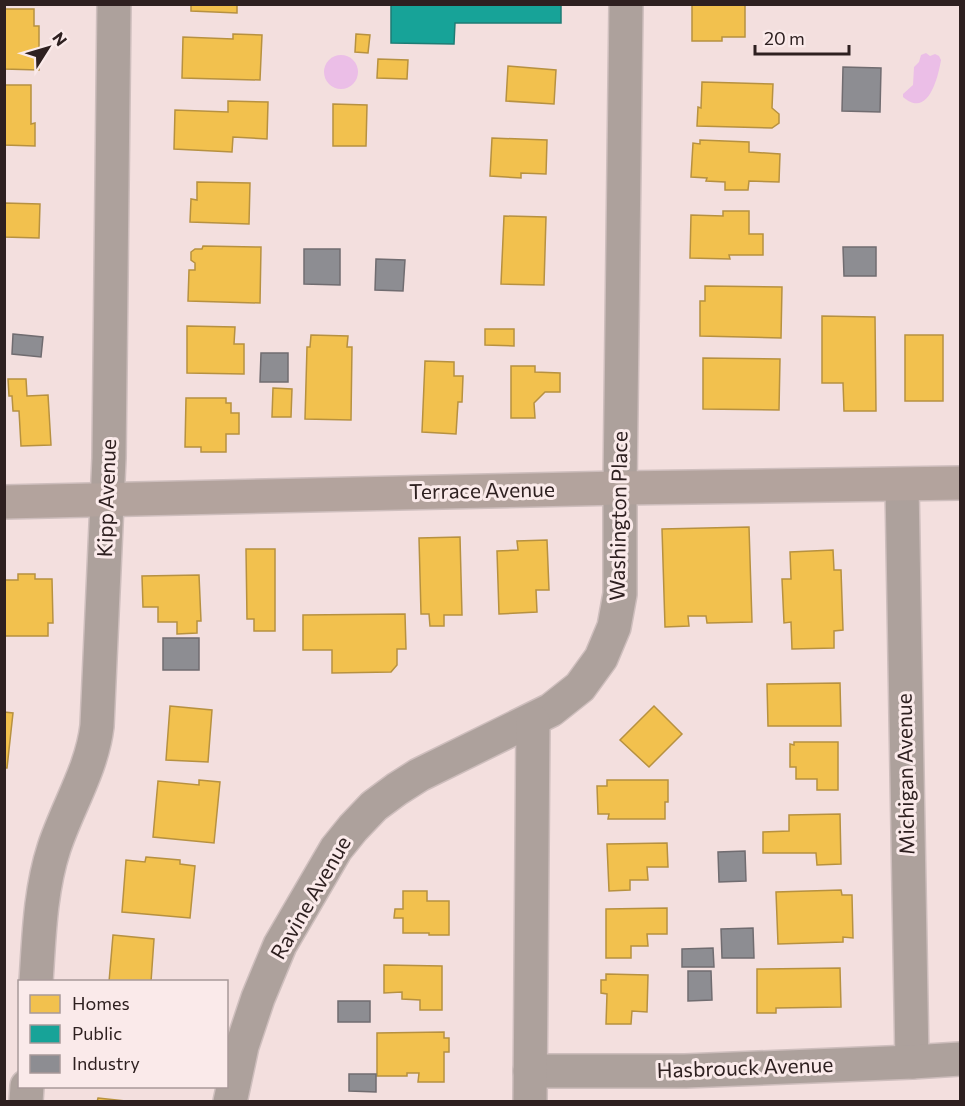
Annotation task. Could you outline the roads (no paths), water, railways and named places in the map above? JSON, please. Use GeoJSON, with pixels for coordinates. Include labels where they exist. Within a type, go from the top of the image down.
{"type":"FeatureCollection","features":[{"type":"Feature","properties":{"kind":"main road","name":"Terrace Avenue"},"geometry":{"type":"LineString","coordinates":[[4,502],[960,483]]}},
{"type":"Feature","properties":{"kind":"street","name":"Kipp Avenue"},"geometry":{"type":"LineString","coordinates":[[36,980],[46,876],[95,736],[109,458],[114,4]]}},
{"type":"Feature","properties":{"kind":"street","name":"Washington Place"},"geometry":{"type":"LineString","coordinates":[[533,721],[552,710],[580,687],[601,658],[614,627],[620,594],[627,4]]}},
{"type":"Feature","properties":{"kind":"street","name":"Michigan Avenue"},"geometry":{"type":"LineString","coordinates":[[902,485],[912,1062]]}},
{"type":"Feature","properties":{"kind":"street"},"geometry":{"type":"LineString","coordinates":[[530,1086],[533,721]]}},
{"type":"Feature","properties":{"kind":"street","name":"Ravine Avenue"},"geometry":{"type":"LineString","coordinates":[[230,1101],[242,1046],[258,998],[280,945],[336,849],[347,835],[374,806],[396,789],[430,770],[533,721]]}},
{"type":"Feature","properties":{"kind":"street","name":"Hasbrouck Avenue"},"geometry":{"type":"LineString","coordinates":[[530,1086],[685,1071],[960,1059]]}}]}
